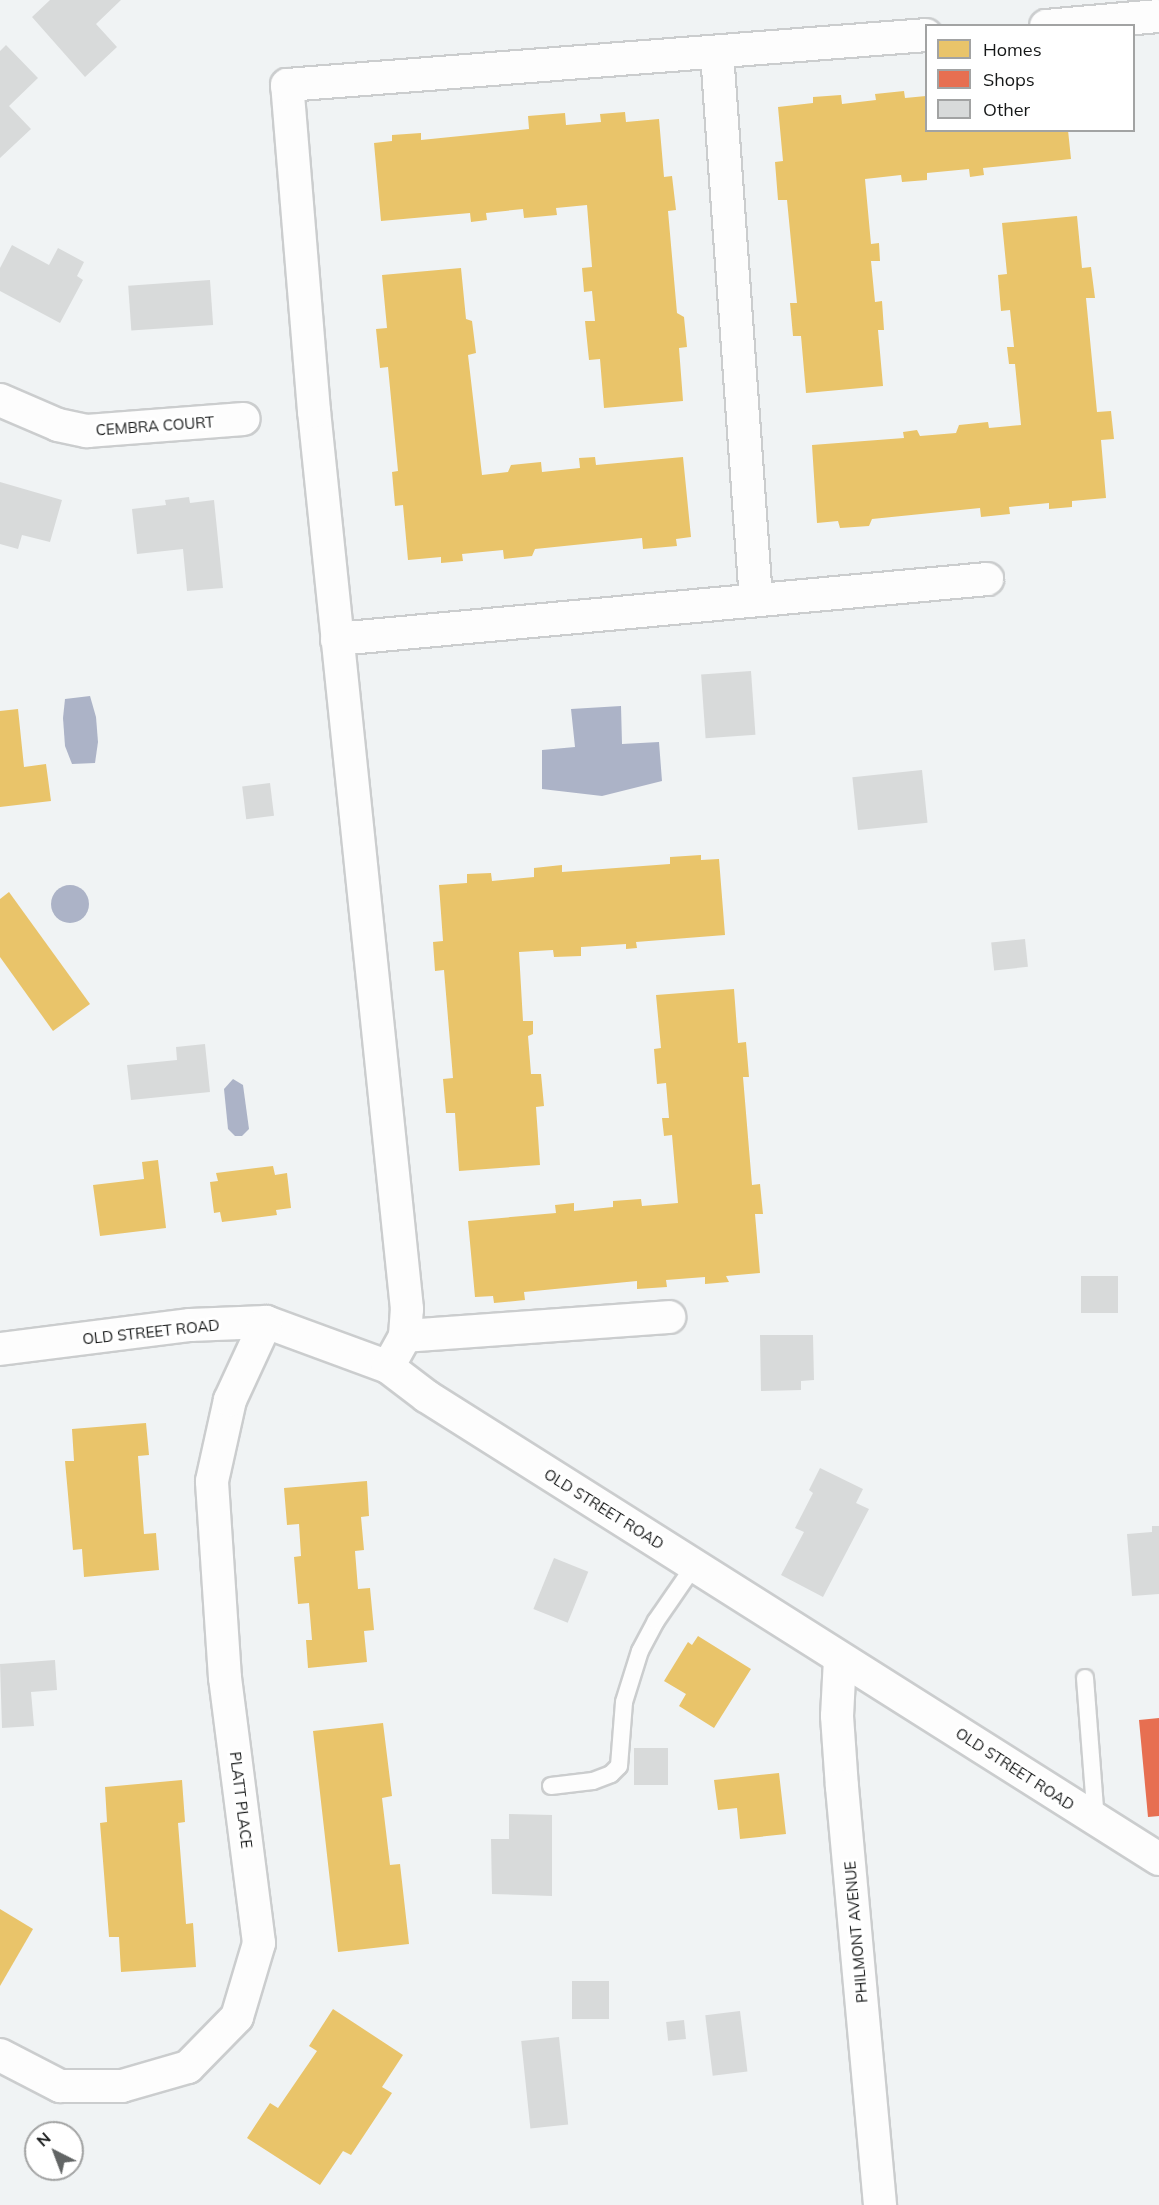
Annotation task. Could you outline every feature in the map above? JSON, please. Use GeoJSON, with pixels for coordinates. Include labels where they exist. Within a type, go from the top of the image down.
{"type":"FeatureCollection","features":[{"type":"Feature","properties":{"kind":"street"},"geometry":{"type":"LineString","coordinates":[[1069,24],[1159,16]]}},
{"type":"Feature","properties":{"kind":"street"},"geometry":{"type":"LineString","coordinates":[[388,1367],[405,1336],[407,1309],[314,411],[287,85],[925,35]]}},
{"type":"Feature","properties":{"kind":"street"},"geometry":{"type":"LineString","coordinates":[[717,52],[756,600]]}},
{"type":"Feature","properties":{"kind":"street","name":"CEMBRA COURT"},"geometry":{"type":"LineString","coordinates":[[0,400],[58,425],[87,430],[244,419]]}},
{"type":"Feature","properties":{"kind":"street"},"geometry":{"type":"LineString","coordinates":[[338,639],[987,579]]}},
{"type":"Feature","properties":{"kind":"street"},"geometry":{"type":"LineString","coordinates":[[405,1336],[669,1317]]}},
{"type":"Feature","properties":{"kind":"street","name":"OLD STREET ROAD"},"geometry":{"type":"LineString","coordinates":[[0,1349],[190,1324],[266,1322],[388,1367],[426,1396],[1159,1859]]}},
{"type":"Feature","properties":{"kind":"street","name":"PLATT PLACE"},"geometry":{"type":"LineString","coordinates":[[0,2055],[60,2086],[122,2086],[188,2067],[237,2018],[259,1943],[225,1678],[212,1481],[230,1400],[266,1322]]}},
{"type":"Feature","properties":{"kind":"street","name":"PHILMONT AVENUE"},"geometry":{"type":"LineString","coordinates":[[840,1659],[837,1716],[842,1787],[880,2205]]}},
{"type":"Feature","properties":{"kind":"lane"},"geometry":{"type":"LineString","coordinates":[[551,1786],[593,1781],[611,1774],[619,1766],[624,1702],[640,1651],[694,1566]]}},
{"type":"Feature","properties":{"kind":"lane"},"geometry":{"type":"LineString","coordinates":[[1085,1678],[1096,1821]]}},
{"type":"Feature","properties":{"kind":"water"},"geometry":{"type":"Polygon","coordinates":[[[90,696],[96,717],[98,742],[95,763],[72,764],[65,746],[63,718],[65,699],[90,696]]]}},
{"type":"Feature","properties":{"kind":"water"},"geometry":{"type":"Polygon","coordinates":[[[621,706],[622,744],[659,742],[662,781],[602,796],[542,789],[542,750],[575,747],[571,709],[621,706]]]}},
{"type":"Feature","properties":{"kind":"water"},"geometry":{"type":"Polygon","coordinates":[[[70,885],[77,886],[83,891],[88,897],[88,911],[83,917],[77,922],[70,923],[63,922],[57,917],[52,911],[51,904],[52,897],[57,891],[63,886],[70,885]]]}},
{"type":"Feature","properties":{"kind":"water"},"geometry":{"type":"Polygon","coordinates":[[[233,1079],[243,1085],[249,1129],[242,1136],[235,1136],[228,1129],[224,1089],[233,1079]]]}},
{"type":"Feature","properties":{"kind":"building: Homes"},"geometry":{"type":"Polygon","coordinates":[[[904,91],[905,98],[925,96],[925,132],[1068,132],[1071,159],[983,168],[984,175],[970,177],[969,169],[927,173],[927,180],[902,182],[901,175],[865,179],[871,244],[879,243],[880,261],[871,261],[875,302],[882,301],[884,330],[878,330],[883,386],[806,393],[801,336],[793,336],[790,303],[797,303],[787,200],[778,200],[775,162],[783,161],[778,107],[813,103],[813,97],[841,95],[842,104],[876,100],[875,94],[904,91]]]}},
{"type":"Feature","properties":{"kind":"building: Homes"},"geometry":{"type":"Polygon","coordinates":[[[625,112],[626,122],[659,119],[664,177],[672,176],[676,210],[668,211],[677,313],[684,317],[687,347],[679,348],[683,401],[604,408],[600,359],[589,360],[585,321],[595,321],[592,291],[584,292],[582,268],[592,267],[587,205],[556,208],[557,215],[524,218],[523,209],[486,213],[487,220],[471,222],[470,213],[381,221],[374,143],[392,141],[392,135],[421,133],[421,140],[529,129],[528,116],[565,113],[566,125],[601,122],[600,114],[625,112]]]}},
{"type":"Feature","properties":{"kind":"building: Homes"},"geometry":{"type":"Polygon","coordinates":[[[1077,216],[1082,268],[1091,267],[1095,298],[1086,298],[1097,412],[1111,411],[1114,439],[1101,440],[1106,498],[1072,501],[1072,507],[1049,509],[1049,503],[1009,507],[1010,514],[981,517],[980,508],[872,519],[869,526],[840,528],[838,521],[817,523],[812,445],[904,438],[903,432],[917,430],[920,436],[956,433],[959,425],[988,422],[989,428],[1021,425],[1015,364],[1009,364],[1007,347],[1014,347],[1010,310],[1001,311],[998,275],[1007,274],[1002,223],[1077,216]]]}},
{"type":"Feature","properties":{"kind":"building: Homes"},"geometry":{"type":"Polygon","coordinates":[[[461,268],[466,319],[472,321],[476,353],[468,355],[482,475],[508,472],[511,465],[541,462],[542,472],[580,468],[579,458],[595,457],[596,465],[683,457],[691,537],[676,539],[677,546],[643,549],[642,538],[535,549],[532,556],[504,559],[503,550],[462,554],[463,561],[441,563],[441,557],[408,560],[403,505],[395,506],[392,472],[398,471],[388,367],[380,368],[376,329],[387,328],[382,275],[461,268]]]}},
{"type":"Feature","properties":{"kind":"building: Homes"},"geometry":{"type":"Polygon","coordinates":[[[18,709],[24,767],[46,764],[51,801],[0,807],[0,711],[18,709]]]}},
{"type":"Feature","properties":{"kind":"building: Homes"},"geometry":{"type":"Polygon","coordinates":[[[701,855],[701,860],[719,859],[725,935],[636,942],[637,948],[626,949],[626,944],[581,947],[581,956],[554,957],[553,950],[519,952],[523,1021],[533,1021],[533,1034],[528,1036],[531,1074],[541,1074],[544,1106],[536,1107],[540,1165],[459,1171],[455,1113],[446,1113],[443,1079],[453,1078],[444,970],[435,971],[433,942],[443,941],[439,885],[467,883],[467,874],[491,873],[492,881],[534,877],[534,868],[562,865],[562,872],[670,864],[670,857],[701,855]]]}},
{"type":"Feature","properties":{"kind":"building: Homes"},"geometry":{"type":"Polygon","coordinates":[[[9,892],[90,1004],[53,1031],[0,957],[0,899],[9,892]]]}},
{"type":"Feature","properties":{"kind":"building: Homes"},"geometry":{"type":"Polygon","coordinates":[[[734,989],[738,1043],[746,1042],[749,1077],[743,1077],[752,1185],[760,1184],[763,1214],[755,1214],[760,1273],[726,1276],[729,1282],[705,1284],[705,1277],[666,1280],[667,1287],[637,1289],[637,1281],[524,1292],[525,1300],[494,1303],[493,1296],[475,1297],[468,1221],[556,1213],[555,1205],[574,1203],[574,1211],[613,1207],[613,1201],[641,1199],[642,1206],[678,1203],[672,1135],[664,1136],[662,1118],[669,1118],[666,1083],[657,1084],[654,1049],[661,1048],[656,995],[734,989]]]}},
{"type":"Feature","properties":{"kind":"building: Homes"},"geometry":{"type":"Polygon","coordinates":[[[158,1160],[166,1228],[100,1236],[93,1185],[144,1179],[142,1162],[158,1160]]]}},
{"type":"Feature","properties":{"kind":"building: Homes"},"geometry":{"type":"Polygon","coordinates":[[[273,1166],[275,1175],[287,1173],[291,1208],[276,1210],[277,1215],[222,1222],[220,1212],[214,1213],[210,1182],[218,1181],[216,1173],[273,1166]]]}},
{"type":"Feature","properties":{"kind":"building: Homes"},"geometry":{"type":"Polygon","coordinates":[[[146,1423],[149,1455],[138,1456],[144,1534],[156,1533],[159,1570],[84,1577],[82,1549],[73,1550],[65,1461],[74,1461],[72,1429],[146,1423]]]}},
{"type":"Feature","properties":{"kind":"building: Homes"},"geometry":{"type":"Polygon","coordinates":[[[367,1481],[369,1516],[361,1517],[364,1550],[355,1551],[358,1589],[370,1588],[374,1630],[364,1631],[367,1662],[308,1668],[306,1640],[312,1640],[309,1603],[298,1604],[294,1557],[301,1556],[299,1524],[287,1525],[284,1488],[367,1481]]]}},
{"type":"Feature","properties":{"kind":"building: Homes"},"geometry":{"type":"Polygon","coordinates":[[[698,1636],[751,1669],[714,1728],[679,1706],[686,1694],[664,1681],[688,1642],[692,1645],[698,1636]]]}},
{"type":"Feature","properties":{"kind":"building: Homes"},"geometry":{"type":"Polygon","coordinates":[[[383,1723],[392,1796],[382,1798],[390,1865],[400,1864],[409,1944],[338,1952],[313,1731],[383,1723]]]}},
{"type":"Feature","properties":{"kind":"building: Homes"},"geometry":{"type":"Polygon","coordinates":[[[779,1773],[786,1834],[740,1839],[737,1808],[718,1810],[714,1780],[779,1773]]]}},
{"type":"Feature","properties":{"kind":"building: Homes"},"geometry":{"type":"Polygon","coordinates":[[[182,1780],[185,1822],[178,1823],[186,1924],[193,1923],[196,1967],[121,1972],[119,1937],[109,1937],[100,1823],[107,1822],[105,1787],[182,1780]]]}},
{"type":"Feature","properties":{"kind":"building: Homes"},"geometry":{"type":"Polygon","coordinates":[[[0,1909],[33,1929],[0,1986],[0,1909]]]}},
{"type":"Feature","properties":{"kind":"building: Homes"},"geometry":{"type":"Polygon","coordinates":[[[333,2009],[403,2055],[382,2087],[392,2093],[351,2155],[343,2151],[320,2185],[247,2138],[270,2103],[278,2108],[317,2051],[309,2046],[333,2009]]]}},
{"type":"Feature","properties":{"kind":"building: Shops"},"geometry":{"type":"Polygon","coordinates":[[[1159,1718],[1159,1816],[1148,1817],[1139,1720],[1159,1718]]]}},
{"type":"Feature","properties":{"kind":"building: Other"},"geometry":{"type":"Polygon","coordinates":[[[50,0],[121,0],[96,24],[117,47],[85,77],[32,17],[50,0]]]}},
{"type":"Feature","properties":{"kind":"building: Other"},"geometry":{"type":"Polygon","coordinates":[[[6,45],[38,78],[9,106],[31,129],[0,158],[0,51],[6,45]]]}},
{"type":"Feature","properties":{"kind":"building: Other"},"geometry":{"type":"Polygon","coordinates":[[[12,245],[49,265],[58,248],[84,262],[77,276],[83,280],[60,323],[0,291],[0,268],[12,245]]]}},
{"type":"Feature","properties":{"kind":"building: Other"},"geometry":{"type":"Polygon","coordinates":[[[210,280],[213,325],[131,331],[128,286],[210,280]]]}},
{"type":"Feature","properties":{"kind":"building: Other"},"geometry":{"type":"Polygon","coordinates":[[[0,482],[62,500],[50,542],[22,535],[18,549],[0,544],[0,482]]]}},
{"type":"Feature","properties":{"kind":"building: Other"},"geometry":{"type":"Polygon","coordinates":[[[189,497],[190,503],[214,500],[223,588],[187,591],[183,549],[137,554],[132,509],[166,505],[165,500],[189,497]]]}},
{"type":"Feature","properties":{"kind":"building: Other"},"geometry":{"type":"Polygon","coordinates":[[[751,671],[755,735],[706,738],[701,674],[751,671]]]}},
{"type":"Feature","properties":{"kind":"building: Other"},"geometry":{"type":"Polygon","coordinates":[[[922,770],[928,823],[858,830],[852,777],[922,770]]]}},
{"type":"Feature","properties":{"kind":"building: Other"},"geometry":{"type":"Polygon","coordinates":[[[270,783],[274,816],[246,819],[242,786],[270,783]]]}},
{"type":"Feature","properties":{"kind":"building: Other"},"geometry":{"type":"Polygon","coordinates":[[[1025,939],[1028,967],[994,970],[991,943],[1025,939]]]}},
{"type":"Feature","properties":{"kind":"building: Other"},"geometry":{"type":"Polygon","coordinates":[[[205,1044],[210,1092],[131,1100],[127,1065],[177,1060],[176,1047],[205,1044]]]}},
{"type":"Feature","properties":{"kind":"building: Other"},"geometry":{"type":"Polygon","coordinates":[[[1081,1276],[1118,1276],[1118,1313],[1081,1313],[1081,1276]]]}},
{"type":"Feature","properties":{"kind":"building: Other"},"geometry":{"type":"Polygon","coordinates":[[[760,1335],[813,1335],[814,1380],[801,1381],[801,1390],[761,1391],[760,1335]]]}},
{"type":"Feature","properties":{"kind":"building: Other"},"geometry":{"type":"Polygon","coordinates":[[[820,1468],[863,1489],[856,1503],[869,1509],[823,1597],[781,1575],[804,1532],[795,1528],[813,1493],[809,1490],[820,1468]]]}},
{"type":"Feature","properties":{"kind":"building: Other"},"geometry":{"type":"Polygon","coordinates":[[[1152,1526],[1159,1526],[1159,1594],[1132,1596],[1127,1534],[1152,1532],[1152,1526]]]}},
{"type":"Feature","properties":{"kind":"building: Other"},"geometry":{"type":"Polygon","coordinates":[[[554,1558],[588,1572],[568,1623],[533,1609],[554,1558]]]}},
{"type":"Feature","properties":{"kind":"building: Other"},"geometry":{"type":"Polygon","coordinates":[[[55,1660],[57,1690],[31,1692],[34,1726],[2,1728],[0,1664],[55,1660]]]}},
{"type":"Feature","properties":{"kind":"building: Other"},"geometry":{"type":"Polygon","coordinates":[[[634,1748],[668,1748],[668,1785],[634,1785],[634,1748]]]}},
{"type":"Feature","properties":{"kind":"building: Other"},"geometry":{"type":"Polygon","coordinates":[[[509,1814],[552,1815],[552,1896],[492,1894],[491,1839],[509,1839],[509,1814]]]}},
{"type":"Feature","properties":{"kind":"building: Other"},"geometry":{"type":"Polygon","coordinates":[[[572,1981],[609,1981],[609,2019],[572,2019],[572,1981]]]}},
{"type":"Feature","properties":{"kind":"building: Other"},"geometry":{"type":"Polygon","coordinates":[[[740,2011],[747,2072],[713,2076],[705,2015],[740,2011]]]}},
{"type":"Feature","properties":{"kind":"building: Other"},"geometry":{"type":"Polygon","coordinates":[[[684,2020],[686,2039],[668,2041],[666,2022],[684,2020]]]}},
{"type":"Feature","properties":{"kind":"building: Other"},"geometry":{"type":"Polygon","coordinates":[[[559,2037],[568,2125],[530,2128],[521,2041],[559,2037]]]}}]}
